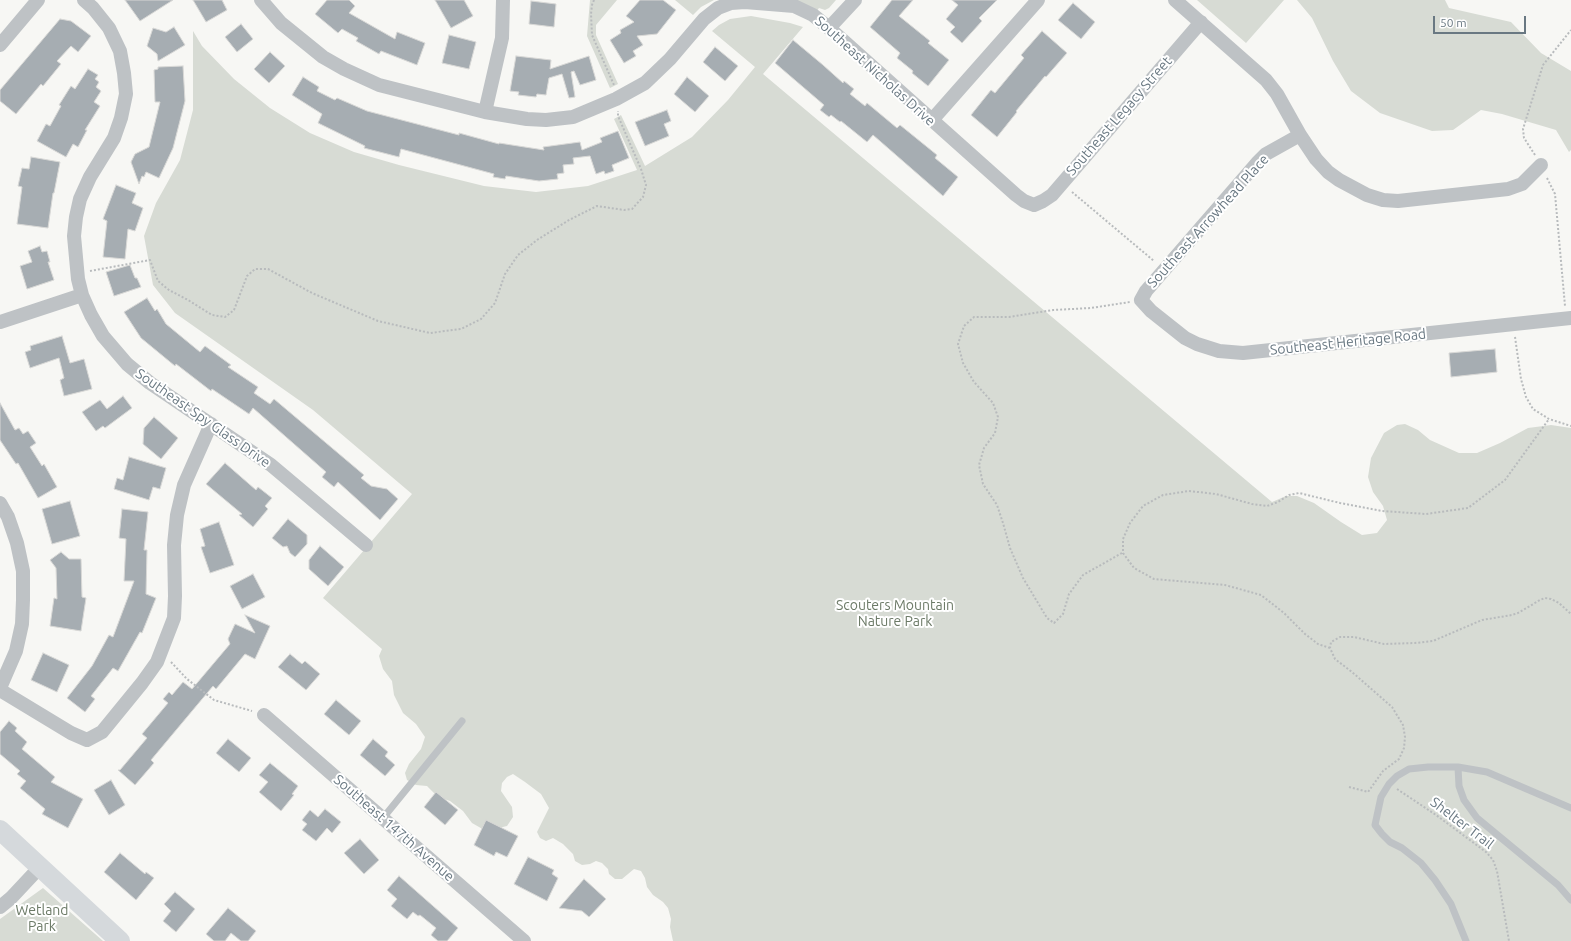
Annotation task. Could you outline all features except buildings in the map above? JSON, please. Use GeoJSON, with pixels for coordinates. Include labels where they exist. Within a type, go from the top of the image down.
{"type":"FeatureCollection","features":[{"type":"Feature","properties":{"kind":"street"},"geometry":{"type":"LineString","coordinates":[[0,45],[38,0]]}},
{"type":"Feature","properties":{"kind":"street","name":"Southeast Spy Glass Drive"},"geometry":{"type":"LineString","coordinates":[[84,0],[93,8],[109,28],[120,51],[126,94],[121,118],[114,138],[90,177],[80,199],[76,217],[74,236],[78,280],[82,295],[91,315],[103,336],[127,364],[150,383],[271,465],[366,545]]}},
{"type":"Feature","properties":{"kind":"street"},"geometry":{"type":"LineString","coordinates":[[485,112],[502,38],[503,0]]}},
{"type":"Feature","properties":{"kind":"street"},"geometry":{"type":"LineString","coordinates":[[830,28],[855,0]]}},
{"type":"Feature","properties":{"kind":"street"},"geometry":{"type":"LineString","coordinates":[[932,120],[1038,0]]}},
{"type":"Feature","properties":{"kind":"street"},"geometry":{"type":"LineString","coordinates":[[1175,0],[1266,80],[1277,94],[1300,135],[1316,159],[1339,180],[1367,195],[1383,200],[1398,200],[1508,189],[1522,184],[1540,165]]}},
{"type":"Feature","properties":{"kind":"street","name":"Southeast Nicholas Drive"},"geometry":{"type":"LineString","coordinates":[[265,1],[281,23],[322,57],[379,85],[485,112],[527,119],[546,120],[573,117],[616,99],[645,83],[670,59],[704,19],[718,8],[731,3],[745,2],[794,6],[813,15],[830,28],[1016,195],[1024,201],[1034,205]]}},
{"type":"Feature","properties":{"kind":"street","name":"Southeast Legacy Street"},"geometry":{"type":"LineString","coordinates":[[1034,205],[1043,202],[1052,195],[1201,22]]}},
{"type":"Feature","properties":{"kind":"street","name":"Southeast Arrowhead Place"},"geometry":{"type":"LineString","coordinates":[[1141,300],[1146,291],[1257,163],[1266,154],[1300,135]]}},
{"type":"Feature","properties":{"kind":"street"},"geometry":{"type":"LineString","coordinates":[[0,322],[82,295]]}},
{"type":"Feature","properties":{"kind":"street","name":"Southeast Heritage Road"},"geometry":{"type":"LineString","coordinates":[[1141,300],[1162,320],[1185,338],[1197,344],[1219,351],[1243,353],[1568,318]]}},
{"type":"Feature","properties":{"kind":"street"},"geometry":{"type":"LineString","coordinates":[[0,503],[8,517],[17,542],[23,571],[23,600],[22,624],[16,651],[0,689],[71,733],[88,740],[102,732],[142,683],[156,662],[174,618],[174,545],[177,515],[184,485],[211,424]]}},
{"type":"Feature","properties":{"kind":"street","name":"Southeast 147th Avenue"},"geometry":{"type":"LineString","coordinates":[[264,715],[524,941]]}},
{"type":"Feature","properties":{"kind":"street"},"geometry":{"type":"LineString","coordinates":[[0,830],[120,941]]}},
{"type":"Feature","properties":{"kind":"street"},"geometry":{"type":"LineString","coordinates":[[0,907],[11,898],[40,867]]}},
{"type":"Feature","properties":{"kind":"lane"},"geometry":{"type":"LineString","coordinates":[[383,818],[462,721]]}},
{"type":"Feature","properties":{"kind":"lane"},"geometry":{"type":"LineString","coordinates":[[1466,941],[1451,904],[1435,880],[1420,863],[1402,848],[1390,842],[1375,825],[1381,797],[1390,784],[1398,776],[1409,770],[1428,767],[1458,767],[1488,772],[1571,808]]}},
{"type":"Feature","properties":{"kind":"lane"},"geometry":{"type":"LineString","coordinates":[[1458,767],[1460,786],[1464,800],[1477,818],[1558,885],[1571,900]]}},
{"type":"Feature","properties":{"kind":"path"},"geometry":{"type":"LineString","coordinates":[[594,0],[591,14],[592,35],[615,86],[616,99]]}},
{"type":"Feature","properties":{"kind":"path"},"geometry":{"type":"LineString","coordinates":[[1568,318],[1554,194],[1540,165],[1524,138],[1523,129],[1543,65],[1571,30]]}},
{"type":"Feature","properties":{"kind":"path"},"geometry":{"type":"LineString","coordinates":[[78,280],[91,277],[90,271],[150,260],[158,281],[169,290],[212,315],[225,317],[234,310],[247,276],[255,269],[268,268],[312,293],[378,321],[430,332],[461,329],[481,319],[495,303],[505,274],[518,255],[537,240],[569,220],[597,206],[624,210],[632,209],[643,197],[646,185],[641,169],[618,116]]}},
{"type":"Feature","properties":{"kind":"path"},"geometry":{"type":"LineString","coordinates":[[1062,183],[1164,270]]}},
{"type":"Feature","properties":{"kind":"path"},"geometry":{"type":"LineString","coordinates":[[1122,553],[1083,575],[1068,594],[1063,614],[1054,623],[1047,618],[1023,578],[1010,548],[996,505],[983,484],[980,465],[984,448],[995,433],[998,417],[992,403],[974,382],[963,364],[958,344],[964,326],[974,317],[1009,317],[1052,310],[1091,308],[1141,300]]}},
{"type":"Feature","properties":{"kind":"path"},"geometry":{"type":"LineString","coordinates":[[1513,324],[1521,379],[1526,397],[1533,409],[1549,419],[1571,426]]}},
{"type":"Feature","properties":{"kind":"path"},"geometry":{"type":"LineString","coordinates":[[1330,648],[1318,644],[1305,634],[1284,613],[1261,595],[1225,584],[1154,579],[1134,568],[1122,553],[1123,539],[1130,523],[1143,506],[1163,495],[1189,491],[1216,494],[1252,504],[1267,506],[1278,502],[1289,495],[1299,493],[1382,511],[1426,514],[1468,508],[1505,480],[1549,419]]}},
{"type":"Feature","properties":{"kind":"path"},"geometry":{"type":"LineString","coordinates":[[1349,787],[1368,792],[1383,771],[1399,759],[1404,748],[1405,737],[1403,725],[1392,707],[1335,659],[1330,648],[1331,642],[1340,637],[1354,637],[1384,644],[1433,641],[1490,617],[1512,615],[1545,598],[1559,603],[1571,614]]}},
{"type":"Feature","properties":{"kind":"path"},"geometry":{"type":"LineString","coordinates":[[156,662],[167,667],[170,662],[187,679],[214,700],[264,715]]}},
{"type":"Feature","properties":{"kind":"path","name":"Shelter Trail"},"geometry":{"type":"LineString","coordinates":[[1390,784],[1436,815],[1486,852],[1493,860],[1497,871],[1509,941]]}},
{"type":"Feature","properties":{"kind":"green space"},"geometry":{"type":"Polygon","coordinates":[[[590,0],[617,0],[596,25],[596,35],[618,84],[610,88],[587,36],[590,0]]]}},
{"type":"Feature","properties":{"kind":"green space"},"geometry":{"type":"Polygon","coordinates":[[[675,0],[714,0],[701,7],[693,15],[675,0]]]}},
{"type":"Feature","properties":{"kind":"green space"},"geometry":{"type":"Polygon","coordinates":[[[780,0],[836,0],[829,8],[825,10],[819,8],[816,12],[780,0]]]}},
{"type":"Feature","properties":{"kind":"green space"},"geometry":{"type":"Polygon","coordinates":[[[1197,0],[1284,0],[1246,43],[1197,0]]]}},
{"type":"Feature","properties":{"kind":"green space"},"geometry":{"type":"Polygon","coordinates":[[[1297,0],[1445,0],[1449,8],[1511,22],[1541,53],[1571,71],[1571,150],[1569,152],[1556,130],[1502,114],[1481,110],[1453,130],[1432,131],[1380,113],[1351,91],[1333,61],[1312,18],[1297,0]]]}},
{"type":"Feature","properties":{"kind":"green space","name":"Scouters Mountain Nature Park"},"geometry":{"type":"Polygon","coordinates":[[[751,16],[790,23],[803,27],[763,74],[1272,502],[1286,496],[1297,496],[1314,503],[1362,535],[1377,533],[1387,520],[1383,506],[1373,492],[1368,477],[1371,458],[1384,433],[1397,425],[1405,424],[1418,430],[1430,440],[1459,453],[1477,453],[1528,428],[1551,425],[1571,428],[1571,941],[673,941],[670,927],[671,919],[668,908],[663,902],[653,895],[647,887],[645,878],[641,871],[634,869],[622,879],[615,879],[609,874],[608,869],[602,863],[596,861],[590,864],[582,865],[575,861],[573,854],[563,844],[553,838],[546,841],[540,838],[537,832],[549,808],[541,794],[513,774],[507,777],[502,783],[501,791],[512,807],[513,817],[507,826],[486,831],[472,823],[463,811],[450,801],[438,797],[427,786],[416,785],[407,780],[405,773],[409,764],[421,749],[425,737],[416,724],[403,713],[394,695],[392,681],[383,669],[379,656],[382,649],[323,598],[412,494],[313,410],[175,313],[153,285],[144,236],[156,203],[180,160],[193,110],[193,31],[202,46],[234,79],[270,108],[310,133],[354,152],[399,165],[484,186],[536,192],[588,186],[637,170],[614,119],[621,115],[645,166],[692,137],[728,100],[755,67],[712,31],[730,19],[751,16]]]}},
{"type":"Feature","properties":{"kind":"green space","name":"Wetland Park"},"geometry":{"type":"Polygon","coordinates":[[[43,888],[103,941],[0,941],[0,919],[43,888]]]}}]}
